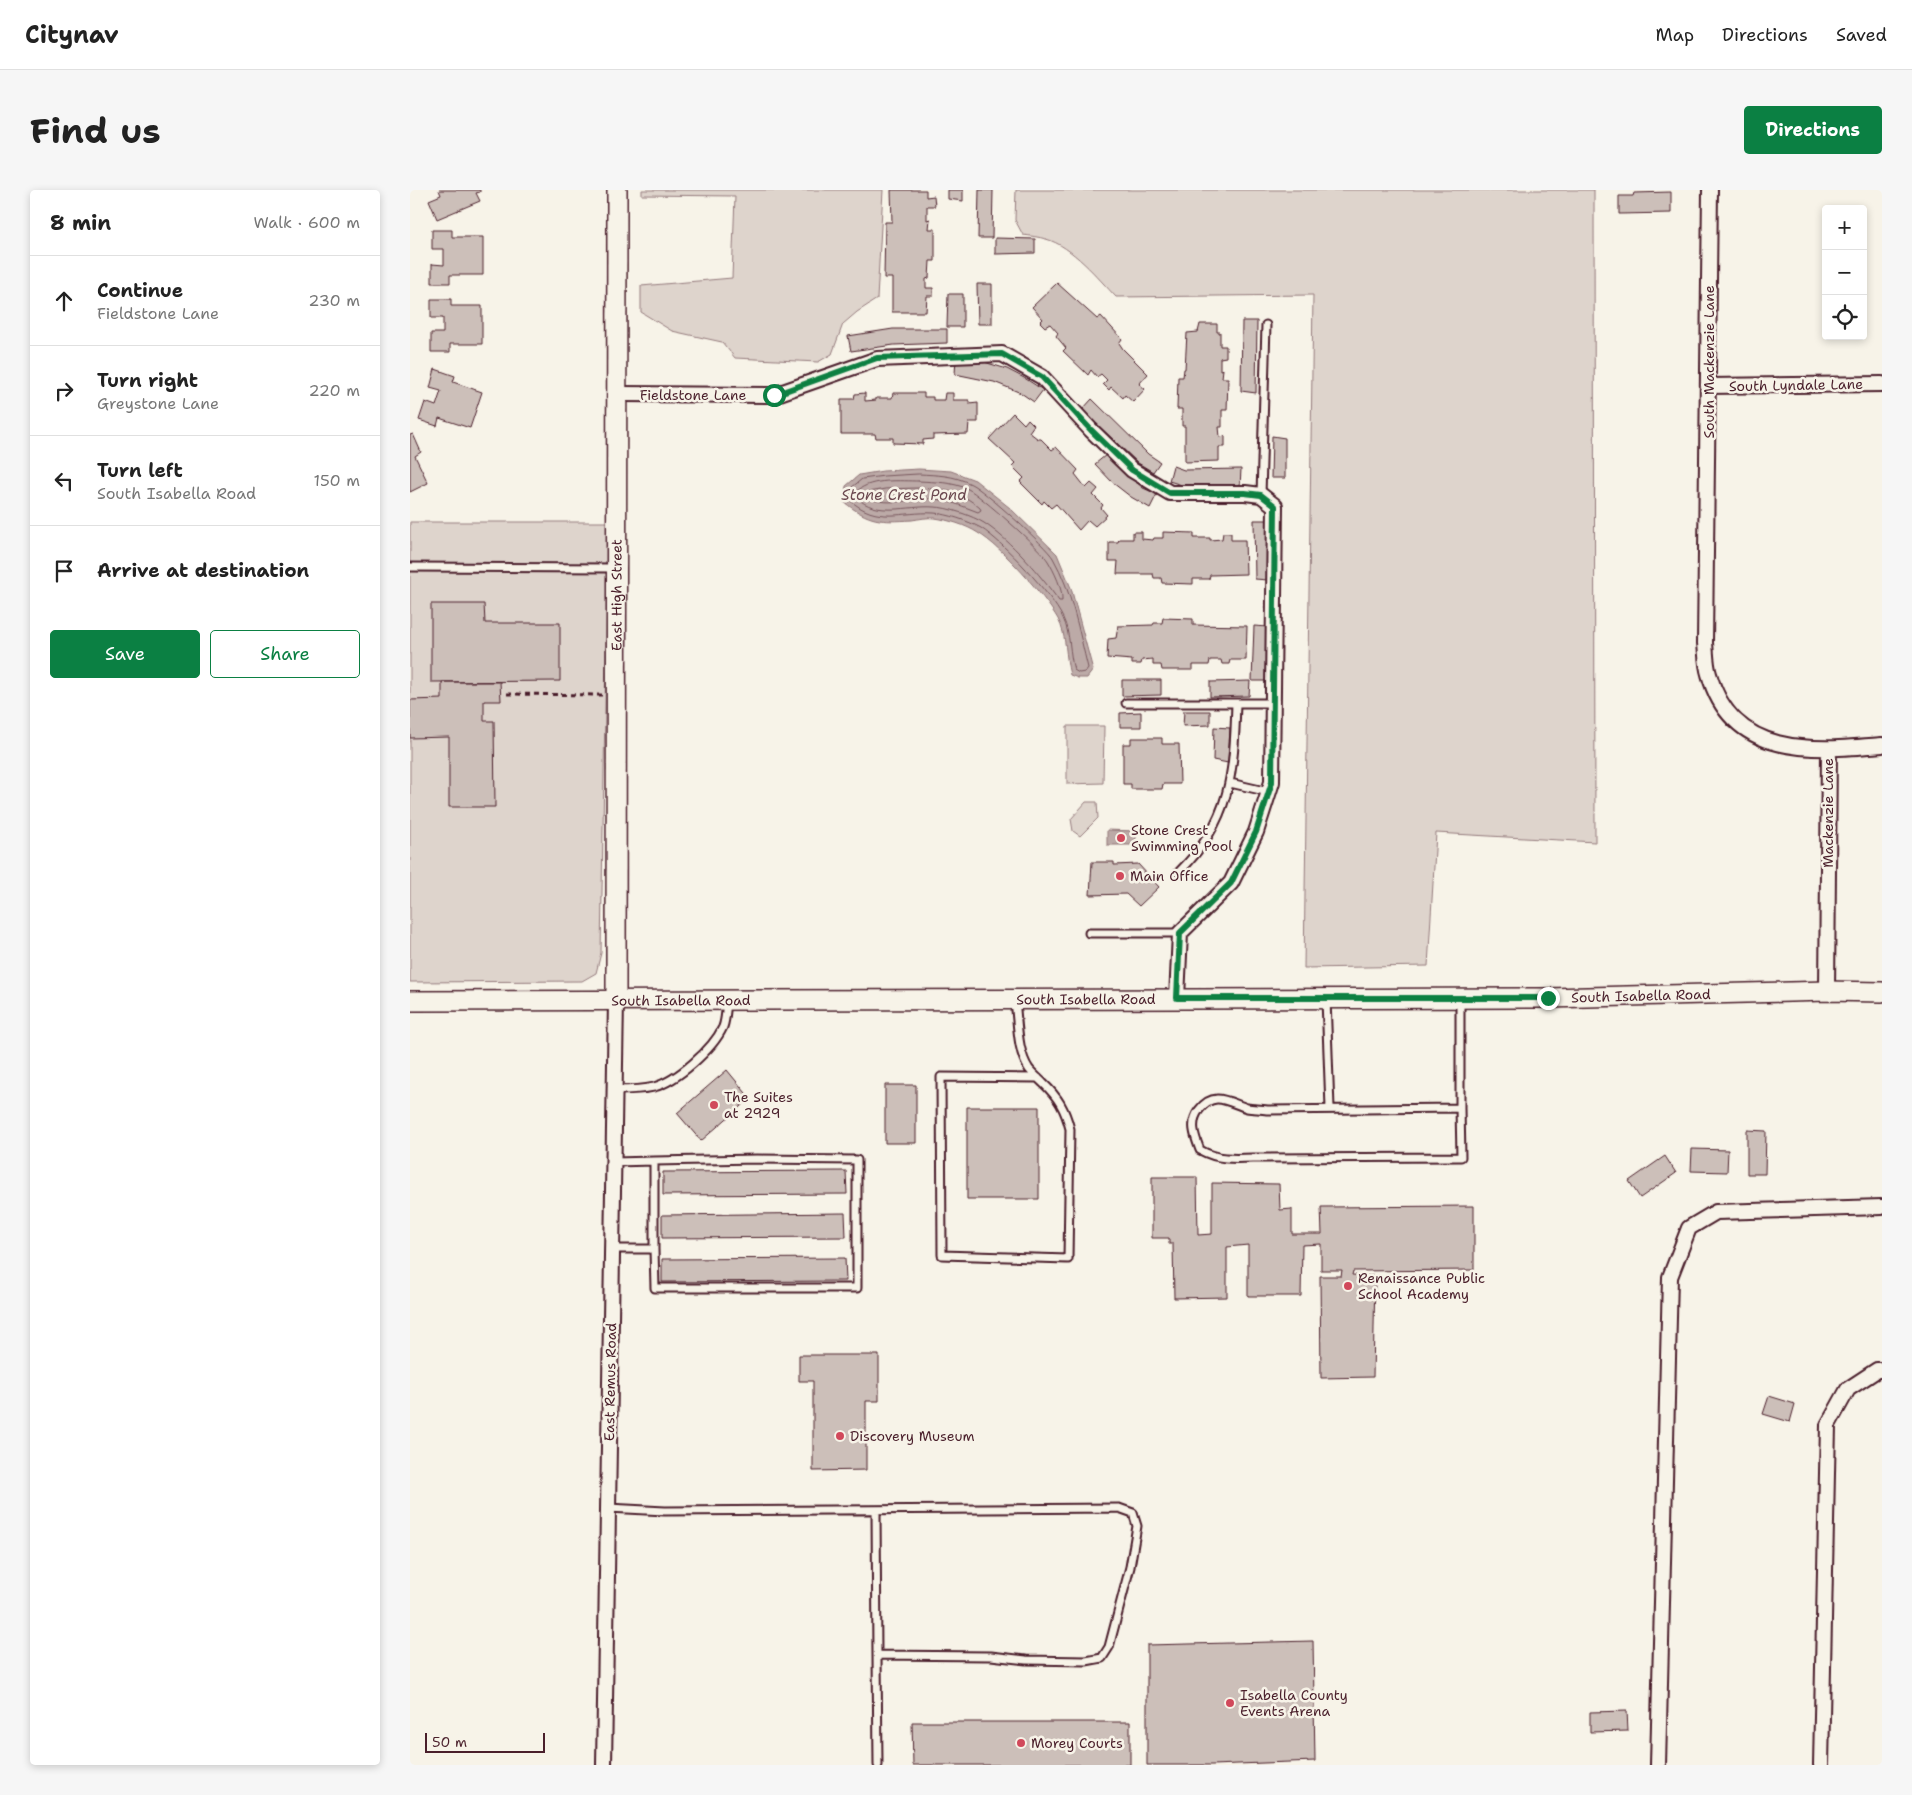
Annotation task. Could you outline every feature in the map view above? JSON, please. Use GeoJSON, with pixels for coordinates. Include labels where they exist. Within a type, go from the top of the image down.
{"type":"FeatureCollection","features":[{"type":"Feature","properties":{"kind":"main road","name":"East High Street"},"geometry":{"type":"LineString","coordinates":[[616,1000],[618,695],[617,190]]}},
{"type":"Feature","properties":{"kind":"main road","name":"South Isabella Road"},"geometry":{"type":"LineString","coordinates":[[410,1001],[1548,998],[1827,991],[1882,992]]}},
{"type":"Feature","properties":{"kind":"street","name":"South Mackenzie Lane"},"geometry":{"type":"LineString","coordinates":[[1707,534],[1710,190]]}},
{"type":"Feature","properties":{"kind":"street","name":"Fieldstone Lane"},"geometry":{"type":"LineString","coordinates":[[618,394],[774,395],[877,358],[1002,354],[1042,377],[1091,430],[1132,470],[1170,493],[1245,493],[1261,495]]}},
{"type":"Feature","properties":{"kind":"street","name":"South Lyndale Lane"},"geometry":{"type":"LineString","coordinates":[[1709,386],[1882,384]]}},
{"type":"Feature","properties":{"kind":"street"},"geometry":{"type":"LineString","coordinates":[[1177,998],[1180,933],[1231,883],[1256,832],[1272,782],[1275,506],[1261,495]]}},
{"type":"Feature","properties":{"kind":"street","name":"Mackenzie Lane"},"geometry":{"type":"LineString","coordinates":[[1707,534],[1705,644],[1708,673],[1717,695],[1735,721],[1752,734],[1775,744],[1829,750],[1827,991]]}},
{"type":"Feature","properties":{"kind":"street"},"geometry":{"type":"LineString","coordinates":[[1829,750],[1882,745]]}},
{"type":"Feature","properties":{"kind":"street","name":"East Remus Road"},"geometry":{"type":"LineString","coordinates":[[604,1765],[616,1000]]}},
{"type":"Feature","properties":{"kind":"street"},"geometry":{"type":"LineString","coordinates":[[1658,1765],[1670,1277],[1689,1228],[1716,1212],[1882,1207]]}},
{"type":"Feature","properties":{"kind":"street"},"geometry":{"type":"LineString","coordinates":[[1821,1765],[1828,1425],[1848,1389],[1877,1370],[1882,1370]]}},
{"type":"Feature","properties":{"kind":"lane"},"geometry":{"type":"LineString","coordinates":[[1261,495],[1266,325]]}},
{"type":"Feature","properties":{"kind":"lane"},"geometry":{"type":"LineString","coordinates":[[410,567],[618,568]]}},
{"type":"Feature","properties":{"kind":"lane"},"geometry":{"type":"LineString","coordinates":[[1126,703],[1274,703]]}},
{"type":"Feature","properties":{"kind":"lane"},"geometry":{"type":"LineString","coordinates":[[1179,872],[1194,857],[1210,834],[1223,807],[1230,782],[1235,746],[1236,703]]}},
{"type":"Feature","properties":{"kind":"lane"},"geometry":{"type":"LineString","coordinates":[[1230,782],[1269,792]]}},
{"type":"Feature","properties":{"kind":"lane"},"geometry":{"type":"LineString","coordinates":[[1089,933],[1180,933]]}},
{"type":"Feature","properties":{"kind":"lane"},"geometry":{"type":"LineString","coordinates":[[1326,998],[1330,1108]]}},
{"type":"Feature","properties":{"kind":"lane"},"geometry":{"type":"LineString","coordinates":[[1460,998],[1461,1157],[1254,1158],[1228,1160],[1213,1157],[1200,1150],[1193,1130],[1195,1115],[1205,1102],[1215,1098],[1248,1108],[1267,1110],[1460,1108]]}},
{"type":"Feature","properties":{"kind":"lane"},"geometry":{"type":"LineString","coordinates":[[615,1090],[640,1090],[656,1087],[674,1078],[709,1048],[723,1027],[727,999]]}},
{"type":"Feature","properties":{"kind":"lane"},"geometry":{"type":"LineString","coordinates":[[1014,999],[1023,1057],[1030,1070],[1038,1078],[1060,1101],[1066,1111],[1070,1129],[1068,1259],[942,1255],[941,1077],[1038,1078]]}},
{"type":"Feature","properties":{"kind":"lane"},"geometry":{"type":"LineString","coordinates":[[614,1162],[654,1161],[756,1159],[857,1160],[857,1288],[655,1288],[654,1161]]}},
{"type":"Feature","properties":{"kind":"lane"},"geometry":{"type":"LineString","coordinates":[[612,1249],[654,1249]]}},
{"type":"Feature","properties":{"kind":"lane"},"geometry":{"type":"LineString","coordinates":[[608,1508],[665,1511],[1120,1508],[1133,1513],[1136,1526],[1130,1567],[1108,1647],[1102,1658],[1086,1661],[1026,1660],[991,1656],[877,1655]]}},
{"type":"Feature","properties":{"kind":"lane"},"geometry":{"type":"LineString","coordinates":[[876,1510],[878,1765]]}},
{"type":"Feature","properties":{"kind":"path"},"geometry":{"type":"LineString","coordinates":[[507,694],[618,695]]}},
{"type":"Feature","properties":{"kind":"shaded area"},"geometry":{"type":"Polygon","coordinates":[[[642,190],[883,190],[877,299],[843,324],[832,354],[818,362],[735,358],[722,342],[672,331],[641,312],[641,286],[732,278],[735,196],[642,195],[642,190]]]}},
{"type":"Feature","properties":{"kind":"shaded area"},"geometry":{"type":"Polygon","coordinates":[[[1016,190],[1594,190],[1595,842],[1436,833],[1428,966],[1304,968],[1313,295],[1116,297],[1093,272],[1065,248],[1046,239],[1023,235],[1015,220],[1016,190]]]}},
{"type":"Feature","properties":{"kind":"shaded area"},"geometry":{"type":"Polygon","coordinates":[[[410,522],[608,522],[601,953],[596,973],[582,981],[410,982],[410,522]]]}},
{"type":"Feature","properties":{"kind":"shaded area"},"geometry":{"type":"Polygon","coordinates":[[[1067,726],[1104,726],[1103,783],[1067,784],[1067,726]]]}},
{"type":"Feature","properties":{"kind":"shaded area"},"geometry":{"type":"Polygon","coordinates":[[[1086,802],[1097,802],[1098,818],[1080,836],[1073,831],[1071,819],[1086,802]]]}},
{"type":"Feature","properties":{"kind":"water","name":"Stone Crest Pond"},"geometry":{"type":"Polygon","coordinates":[[[919,469],[951,471],[975,480],[1010,508],[1057,554],[1071,588],[1093,670],[1087,678],[1078,678],[1070,675],[1063,632],[1052,609],[1022,572],[988,540],[957,523],[929,518],[892,521],[876,519],[861,514],[844,502],[846,486],[859,475],[883,471],[919,469]]]}},
{"type":"Feature","properties":{"kind":"water","name":"Stone Crest Swimming Pool"},"geometry":{"type":"Polygon","coordinates":[[[1107,830],[1136,831],[1136,845],[1107,845],[1107,830]]]}},
{"type":"Feature","properties":{"kind":"building"},"geometry":{"type":"Polygon","coordinates":[[[439,190],[480,190],[480,192],[476,193],[480,201],[437,219],[429,200],[441,195],[439,190]]]}},
{"type":"Feature","properties":{"kind":"building"},"geometry":{"type":"Polygon","coordinates":[[[891,190],[926,190],[926,197],[934,196],[935,206],[927,206],[927,220],[930,219],[929,229],[935,229],[935,261],[930,261],[929,278],[926,279],[926,288],[933,288],[933,296],[927,296],[926,312],[892,312],[892,278],[884,278],[885,222],[892,222],[891,190]]]}},
{"type":"Feature","properties":{"kind":"building"},"geometry":{"type":"Polygon","coordinates":[[[948,190],[963,190],[963,201],[948,199],[948,190]]]}},
{"type":"Feature","properties":{"kind":"building"},"geometry":{"type":"Polygon","coordinates":[[[979,190],[993,190],[992,238],[978,238],[979,190]]]}},
{"type":"Feature","properties":{"kind":"building"},"geometry":{"type":"Polygon","coordinates":[[[1671,192],[1671,213],[1619,214],[1619,196],[1633,196],[1634,193],[1671,192]]]}},
{"type":"Feature","properties":{"kind":"building"},"geometry":{"type":"Polygon","coordinates":[[[432,230],[452,230],[452,237],[483,237],[483,275],[450,275],[450,283],[432,283],[432,264],[444,265],[444,249],[432,249],[432,230]]]}},
{"type":"Feature","properties":{"kind":"building"},"geometry":{"type":"Polygon","coordinates":[[[995,238],[1035,239],[1035,253],[995,254],[995,238]]]}},
{"type":"Feature","properties":{"kind":"building"},"geometry":{"type":"Polygon","coordinates":[[[1057,283],[1097,319],[1101,316],[1122,339],[1119,343],[1123,349],[1148,374],[1139,384],[1145,389],[1133,402],[1125,395],[1123,398],[1111,387],[1109,390],[1103,384],[1107,380],[1101,374],[1097,377],[1091,370],[1088,375],[1063,351],[1066,348],[1056,336],[1058,333],[1050,324],[1045,327],[1040,322],[1043,319],[1032,307],[1057,283]]]}},
{"type":"Feature","properties":{"kind":"building"},"geometry":{"type":"Polygon","coordinates":[[[977,284],[992,284],[992,324],[978,324],[977,284]]]}},
{"type":"Feature","properties":{"kind":"building"},"geometry":{"type":"Polygon","coordinates":[[[948,294],[963,294],[963,327],[947,327],[948,294]]]}},
{"type":"Feature","properties":{"kind":"building"},"geometry":{"type":"Polygon","coordinates":[[[431,299],[451,299],[451,306],[482,306],[482,344],[450,344],[450,352],[431,352],[431,333],[443,333],[443,318],[431,318],[431,299]]]}},
{"type":"Feature","properties":{"kind":"building"},"geometry":{"type":"Polygon","coordinates":[[[1242,321],[1257,321],[1256,393],[1241,391],[1242,321]]]}},
{"type":"Feature","properties":{"kind":"building"},"geometry":{"type":"Polygon","coordinates":[[[1200,324],[1217,324],[1217,332],[1220,332],[1220,346],[1226,346],[1226,357],[1220,358],[1220,370],[1223,369],[1222,378],[1228,378],[1227,410],[1222,410],[1222,427],[1219,427],[1220,437],[1225,436],[1225,447],[1219,447],[1219,461],[1185,462],[1185,426],[1182,426],[1182,409],[1177,409],[1178,377],[1183,377],[1185,369],[1187,333],[1198,332],[1200,324]]]}},
{"type":"Feature","properties":{"kind":"building"},"geometry":{"type":"Polygon","coordinates":[[[893,329],[947,329],[947,343],[894,345],[851,351],[848,336],[893,329]]]}},
{"type":"Feature","properties":{"kind":"building"},"geometry":{"type":"Polygon","coordinates":[[[956,358],[984,362],[1007,369],[1043,390],[1034,402],[1021,393],[994,382],[955,374],[956,358]]]}},
{"type":"Feature","properties":{"kind":"building"},"geometry":{"type":"Polygon","coordinates":[[[435,369],[455,376],[453,382],[482,392],[470,428],[439,418],[437,426],[419,420],[425,402],[436,406],[441,391],[430,388],[435,369]]]}},
{"type":"Feature","properties":{"kind":"building"},"geometry":{"type":"Polygon","coordinates":[[[865,393],[865,401],[876,400],[876,398],[892,398],[893,393],[924,393],[924,397],[933,397],[933,400],[944,400],[945,393],[953,393],[953,400],[969,400],[969,404],[978,403],[978,422],[969,422],[968,434],[933,435],[933,439],[923,440],[923,444],[893,443],[893,438],[876,438],[875,434],[841,434],[841,399],[854,399],[855,394],[865,393]]]}},
{"type":"Feature","properties":{"kind":"building"},"geometry":{"type":"Polygon","coordinates":[[[1092,399],[1148,454],[1160,462],[1153,472],[1138,463],[1082,410],[1092,399]]]}},
{"type":"Feature","properties":{"kind":"building"},"geometry":{"type":"Polygon","coordinates":[[[1013,413],[1024,424],[1028,419],[1034,425],[1029,432],[1038,439],[1041,439],[1052,450],[1056,447],[1078,470],[1075,474],[1086,488],[1091,483],[1098,489],[1093,495],[1103,505],[1101,508],[1107,515],[1095,526],[1088,520],[1079,530],[1056,504],[1051,508],[1044,501],[1042,504],[1020,482],[1024,478],[1012,466],[1015,463],[989,439],[1013,413]]]}},
{"type":"Feature","properties":{"kind":"building"},"geometry":{"type":"Polygon","coordinates":[[[413,434],[421,452],[415,456],[428,483],[410,492],[410,435],[413,434]]]}},
{"type":"Feature","properties":{"kind":"building"},"geometry":{"type":"Polygon","coordinates":[[[1272,436],[1285,438],[1285,478],[1271,478],[1272,436]]]}},
{"type":"Feature","properties":{"kind":"building"},"geometry":{"type":"Polygon","coordinates":[[[1106,455],[1143,488],[1157,494],[1150,508],[1131,497],[1113,483],[1095,464],[1106,455]]]}},
{"type":"Feature","properties":{"kind":"building"},"geometry":{"type":"Polygon","coordinates":[[[1173,466],[1184,470],[1241,469],[1240,487],[1182,485],[1169,481],[1173,466]]]}},
{"type":"Feature","properties":{"kind":"building"},"geometry":{"type":"Polygon","coordinates":[[[1254,520],[1268,520],[1268,580],[1255,579],[1254,520]]]}},
{"type":"Feature","properties":{"kind":"building"},"geometry":{"type":"Polygon","coordinates":[[[1133,532],[1142,532],[1142,539],[1153,540],[1154,538],[1163,538],[1163,532],[1194,533],[1194,538],[1210,538],[1210,540],[1222,539],[1223,533],[1231,533],[1231,540],[1245,540],[1246,574],[1210,575],[1209,579],[1193,579],[1193,584],[1162,583],[1161,578],[1154,578],[1153,574],[1117,574],[1118,561],[1109,561],[1109,542],[1118,542],[1119,539],[1133,539],[1133,532]]]}},
{"type":"Feature","properties":{"kind":"building"},"geometry":{"type":"Polygon","coordinates":[[[431,604],[484,604],[485,623],[560,623],[560,681],[431,682],[431,604]]]}},
{"type":"Feature","properties":{"kind":"building"},"geometry":{"type":"Polygon","coordinates":[[[1163,618],[1193,619],[1193,625],[1247,626],[1246,660],[1230,660],[1229,664],[1222,664],[1221,660],[1210,660],[1209,665],[1193,665],[1193,670],[1162,670],[1161,665],[1153,665],[1153,659],[1142,660],[1141,664],[1132,664],[1132,660],[1107,658],[1108,639],[1116,638],[1118,626],[1153,625],[1154,623],[1162,623],[1163,618]]]}},
{"type":"Feature","properties":{"kind":"building"},"geometry":{"type":"Polygon","coordinates":[[[1254,626],[1268,627],[1268,681],[1252,681],[1254,626]]]}},
{"type":"Feature","properties":{"kind":"building"},"geometry":{"type":"Polygon","coordinates":[[[1122,680],[1161,680],[1161,695],[1122,696],[1122,680]]]}},
{"type":"Feature","properties":{"kind":"building"},"geometry":{"type":"Polygon","coordinates":[[[1250,681],[1249,696],[1210,697],[1210,682],[1250,681]]]}},
{"type":"Feature","properties":{"kind":"building"},"geometry":{"type":"Polygon","coordinates":[[[442,682],[500,682],[501,701],[484,701],[484,721],[494,721],[495,807],[449,807],[449,737],[410,738],[410,700],[442,699],[442,682]]]}},
{"type":"Feature","properties":{"kind":"building"},"geometry":{"type":"Polygon","coordinates":[[[1184,711],[1210,711],[1210,725],[1183,726],[1184,711]]]}},
{"type":"Feature","properties":{"kind":"building"},"geometry":{"type":"Polygon","coordinates":[[[1141,712],[1141,727],[1120,727],[1120,713],[1141,712]]]}},
{"type":"Feature","properties":{"kind":"building"},"geometry":{"type":"Polygon","coordinates":[[[1214,727],[1230,728],[1228,763],[1213,760],[1214,727]]]}},
{"type":"Feature","properties":{"kind":"building"},"geometry":{"type":"Polygon","coordinates":[[[1131,738],[1162,738],[1162,744],[1179,744],[1180,784],[1163,784],[1162,789],[1131,789],[1131,784],[1123,784],[1123,744],[1131,744],[1131,738]]]}},
{"type":"Feature","properties":{"kind":"building","name":"Main Office"},"geometry":{"type":"Polygon","coordinates":[[[1092,862],[1114,862],[1114,865],[1138,864],[1159,887],[1139,906],[1126,894],[1090,895],[1092,862]]]}},
{"type":"Feature","properties":{"kind":"building","name":"The Suites at 2929"},"geometry":{"type":"Polygon","coordinates":[[[727,1070],[750,1098],[701,1141],[677,1113],[727,1070]]]}},
{"type":"Feature","properties":{"kind":"building"},"geometry":{"type":"Polygon","coordinates":[[[885,1085],[916,1085],[916,1143],[885,1143],[885,1085]]]}},
{"type":"Feature","properties":{"kind":"building"},"geometry":{"type":"Polygon","coordinates":[[[967,1107],[1039,1107],[1039,1199],[967,1199],[967,1107]]]}},
{"type":"Feature","properties":{"kind":"building"},"geometry":{"type":"Polygon","coordinates":[[[1747,1130],[1766,1131],[1765,1174],[1747,1174],[1747,1130]]]}},
{"type":"Feature","properties":{"kind":"building"},"geometry":{"type":"Polygon","coordinates":[[[1692,1149],[1728,1150],[1727,1172],[1691,1171],[1692,1149]]]}},
{"type":"Feature","properties":{"kind":"building"},"geometry":{"type":"Polygon","coordinates":[[[1665,1156],[1676,1173],[1640,1198],[1629,1181],[1665,1156]]]}},
{"type":"Feature","properties":{"kind":"building"},"geometry":{"type":"Polygon","coordinates":[[[846,1171],[847,1194],[663,1195],[663,1172],[846,1171]]]}},
{"type":"Feature","properties":{"kind":"building","name":"Renaissance Public School Academy"},"geometry":{"type":"Polygon","coordinates":[[[1152,1177],[1197,1177],[1198,1235],[1212,1234],[1212,1183],[1279,1184],[1280,1210],[1292,1209],[1292,1234],[1322,1234],[1321,1207],[1474,1206],[1474,1270],[1353,1271],[1352,1275],[1375,1276],[1373,1377],[1321,1378],[1320,1276],[1341,1276],[1342,1270],[1321,1270],[1321,1244],[1302,1245],[1301,1296],[1248,1296],[1248,1245],[1227,1247],[1227,1297],[1174,1298],[1173,1244],[1169,1244],[1169,1238],[1152,1238],[1152,1177]]]}},
{"type":"Feature","properties":{"kind":"building"},"geometry":{"type":"Polygon","coordinates":[[[845,1213],[846,1237],[662,1238],[662,1215],[845,1213]]]}},
{"type":"Feature","properties":{"kind":"building"},"geometry":{"type":"Polygon","coordinates":[[[845,1258],[846,1281],[662,1282],[662,1259],[845,1258]]]}},
{"type":"Feature","properties":{"kind":"building","name":"Discovery Museum"},"geometry":{"type":"Polygon","coordinates":[[[799,1355],[879,1355],[879,1401],[866,1401],[866,1470],[813,1471],[813,1381],[799,1381],[799,1355]]]}},
{"type":"Feature","properties":{"kind":"building"},"geometry":{"type":"Polygon","coordinates":[[[1769,1396],[1795,1404],[1790,1422],[1763,1414],[1769,1396]]]}},
{"type":"Feature","properties":{"kind":"building","name":"Isabella County Events Arena"},"geometry":{"type":"Polygon","coordinates":[[[1313,1641],[1315,1761],[1212,1765],[1147,1765],[1147,1645],[1313,1641]]]}},
{"type":"Feature","properties":{"kind":"building"},"geometry":{"type":"Polygon","coordinates":[[[1627,1711],[1628,1731],[1590,1732],[1590,1712],[1627,1711]]]}},
{"type":"Feature","properties":{"kind":"building","name":"Morey Courts"},"geometry":{"type":"Polygon","coordinates":[[[912,1722],[1130,1722],[1130,1765],[913,1765],[912,1722]]]}},
{"type":"Feature","properties":{"kind":"place","name":"Stone Crest Swimming Pool"},"geometry":{"type":"Point","coordinates":[1121,838]}},
{"type":"Feature","properties":{"kind":"place","name":"Main Office"},"geometry":{"type":"Point","coordinates":[1120,876]}},
{"type":"Feature","properties":{"kind":"place","name":"The Suites at 2929"},"geometry":{"type":"Point","coordinates":[714,1105]}},
{"type":"Feature","properties":{"kind":"place","name":"Renaissance Public School Academy"},"geometry":{"type":"Point","coordinates":[1348,1286]}},
{"type":"Feature","properties":{"kind":"place","name":"Discovery Museum"},"geometry":{"type":"Point","coordinates":[840,1436]}},
{"type":"Feature","properties":{"kind":"place","name":"Isabella County Events Arena"},"geometry":{"type":"Point","coordinates":[1230,1703]}},
{"type":"Feature","properties":{"kind":"place","name":"Morey Courts"},"geometry":{"type":"Point","coordinates":[1021,1743]}},
{"type":"Feature","properties":{"kind":"route"},"geometry":{"type":"LineString","coordinates":[[774,395],[877,358],[1002,354],[1042,377],[1091,430],[1132,470],[1170,493],[1245,493],[1261,495],[1275,506],[1272,782],[1256,832],[1231,883],[1180,933],[1177,998],[1548,998]]}}]}
